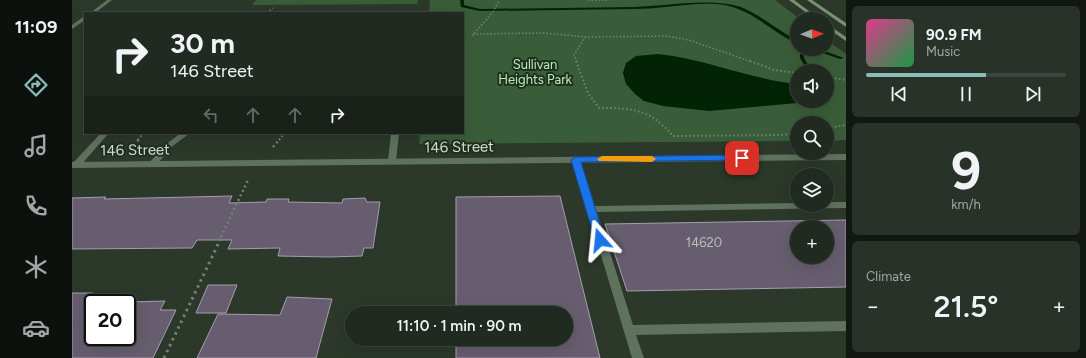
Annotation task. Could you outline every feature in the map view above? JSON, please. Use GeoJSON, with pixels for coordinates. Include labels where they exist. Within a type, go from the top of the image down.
{"type":"FeatureCollection","features":[{"type":"Feature","properties":{"kind":"main road"},"geometry":{"type":"LineString","coordinates":[[791,0],[808,12]]}},
{"type":"Feature","properties":{"kind":"main road"},"geometry":{"type":"LineString","coordinates":[[809,0],[846,25]]}},
{"type":"Feature","properties":{"kind":"main road"},"geometry":{"type":"LineString","coordinates":[[834,31],[846,39]]}},
{"type":"Feature","properties":{"kind":"street"},"geometry":{"type":"LineString","coordinates":[[93,12],[110,0]]}},
{"type":"Feature","properties":{"kind":"street"},"geometry":{"type":"LineString","coordinates":[[72,27],[84,19]]}},
{"type":"Feature","properties":{"kind":"street"},"geometry":{"type":"LineString","coordinates":[[74,164],[104,134]]}},
{"type":"Feature","properties":{"kind":"street"},"geometry":{"type":"LineString","coordinates":[[153,164],[160,153],[174,140],[184,134]]}},
{"type":"Feature","properties":{"kind":"street"},"geometry":{"type":"LineString","coordinates":[[392,161],[395,134]]}},
{"type":"Feature","properties":{"kind":"street","name":"146 Street"},"geometry":{"type":"LineString","coordinates":[[74,164],[576,160],[846,156]]}},
{"type":"Feature","properties":{"kind":"street"},"geometry":{"type":"LineString","coordinates":[[576,160],[638,358]]}},
{"type":"Feature","properties":{"kind":"street"},"geometry":{"type":"LineString","coordinates":[[591,209],[846,205]]}},
{"type":"Feature","properties":{"kind":"street"},"geometry":{"type":"LineString","coordinates":[[629,330],[846,326]]}},
{"type":"Feature","properties":{"kind":"path"},"geometry":{"type":"LineString","coordinates":[[499,0],[493,12],[473,35],[544,33],[586,37],[666,36],[689,40],[774,70],[790,72]]}},
{"type":"Feature","properties":{"kind":"path"},"geometry":{"type":"LineString","coordinates":[[588,0],[607,0]]}},
{"type":"Feature","properties":{"kind":"path"},"geometry":{"type":"LineString","coordinates":[[268,12],[273,8]]}},
{"type":"Feature","properties":{"kind":"path"},"geometry":{"type":"LineString","coordinates":[[586,37],[574,55],[588,93],[599,108],[632,108],[647,112],[662,122],[673,136],[790,134]]}},
{"type":"Feature","properties":{"kind":"path"},"geometry":{"type":"LineString","coordinates":[[834,78],[846,80]]}},
{"type":"Feature","properties":{"kind":"path"},"geometry":{"type":"LineString","coordinates":[[834,127],[846,125]]}},
{"type":"Feature","properties":{"kind":"path"},"geometry":{"type":"LineString","coordinates":[[131,149],[142,134]]}},
{"type":"Feature","properties":{"kind":"path"},"geometry":{"type":"LineString","coordinates":[[273,147],[285,134]]}},
{"type":"Feature","properties":{"kind":"path"},"geometry":{"type":"LineString","coordinates":[[164,358],[248,180]]}},
{"type":"Feature","properties":{"kind":"green space"},"geometry":{"type":"Polygon","coordinates":[[[256,0],[418,0],[417,4],[252,5],[256,0]]]}},
{"type":"Feature","properties":{"kind":"green space","name":"Sullivan Heights Park"},"geometry":{"type":"Polygon","coordinates":[[[430,0],[775,0],[791,12],[790,56],[834,56],[834,45],[846,54],[846,140],[834,141],[834,116],[790,116],[790,141],[419,144],[420,134],[464,134],[464,12],[429,12],[430,0]]]}},
{"type":"Feature","properties":{"kind":"shaded area"},"geometry":{"type":"Polygon","coordinates":[[[658,54],[676,57],[762,78],[790,83],[790,104],[709,111],[663,106],[644,101],[626,84],[623,73],[626,63],[636,56],[658,54]]]}},
{"type":"Feature","properties":{"kind":"building"},"geometry":{"type":"Polygon","coordinates":[[[232,196],[229,203],[266,202],[267,199],[289,199],[288,202],[342,203],[343,199],[365,198],[367,202],[380,202],[373,248],[364,248],[362,256],[329,257],[278,256],[280,248],[228,249],[232,240],[197,240],[192,248],[72,249],[72,198],[106,197],[104,199],[232,196]]]}},
{"type":"Feature","properties":{"kind":"building"},"geometry":{"type":"Polygon","coordinates":[[[560,196],[600,358],[456,358],[456,346],[573,346],[573,306],[456,306],[456,197],[560,196]]]}},
{"type":"Feature","properties":{"kind":"building"},"geometry":{"type":"Polygon","coordinates":[[[834,220],[846,220],[846,287],[627,291],[605,224],[790,221],[790,264],[834,264],[834,220]]]}},
{"type":"Feature","properties":{"kind":"building"},"geometry":{"type":"Polygon","coordinates":[[[208,285],[237,285],[226,313],[196,313],[208,285]]]}},
{"type":"Feature","properties":{"kind":"building"},"geometry":{"type":"Polygon","coordinates":[[[72,293],[93,293],[84,294],[84,346],[136,346],[136,302],[165,301],[160,310],[176,310],[153,358],[72,358],[72,293]]]}},
{"type":"Feature","properties":{"kind":"building"},"geometry":{"type":"Polygon","coordinates":[[[287,297],[332,299],[316,358],[197,358],[218,314],[280,315],[287,297]]]}},
{"type":"Feature","properties":{"kind":"waterway"},"geometry":{"type":"LineString","coordinates":[[462,0],[462,6],[480,10],[634,8],[694,3],[731,5],[748,12],[790,38]]}},
{"type":"Feature","properties":{"kind":"waterway"},"geometry":{"type":"LineString","coordinates":[[834,55],[842,58]]}},
{"type":"Feature","properties":{"kind":"waterway"},"geometry":{"type":"LineString","coordinates":[[802,56],[806,64]]}},
{"type":"Feature","properties":{"kind":"slow traffic"},"geometry":{"type":"LineString","coordinates":[[602,159],[652,159]]}},
{"type":"Feature","properties":{"kind":"route"},"geometry":{"type":"LineString","coordinates":[[600,240],[576,160],[742,158]]}}]}
